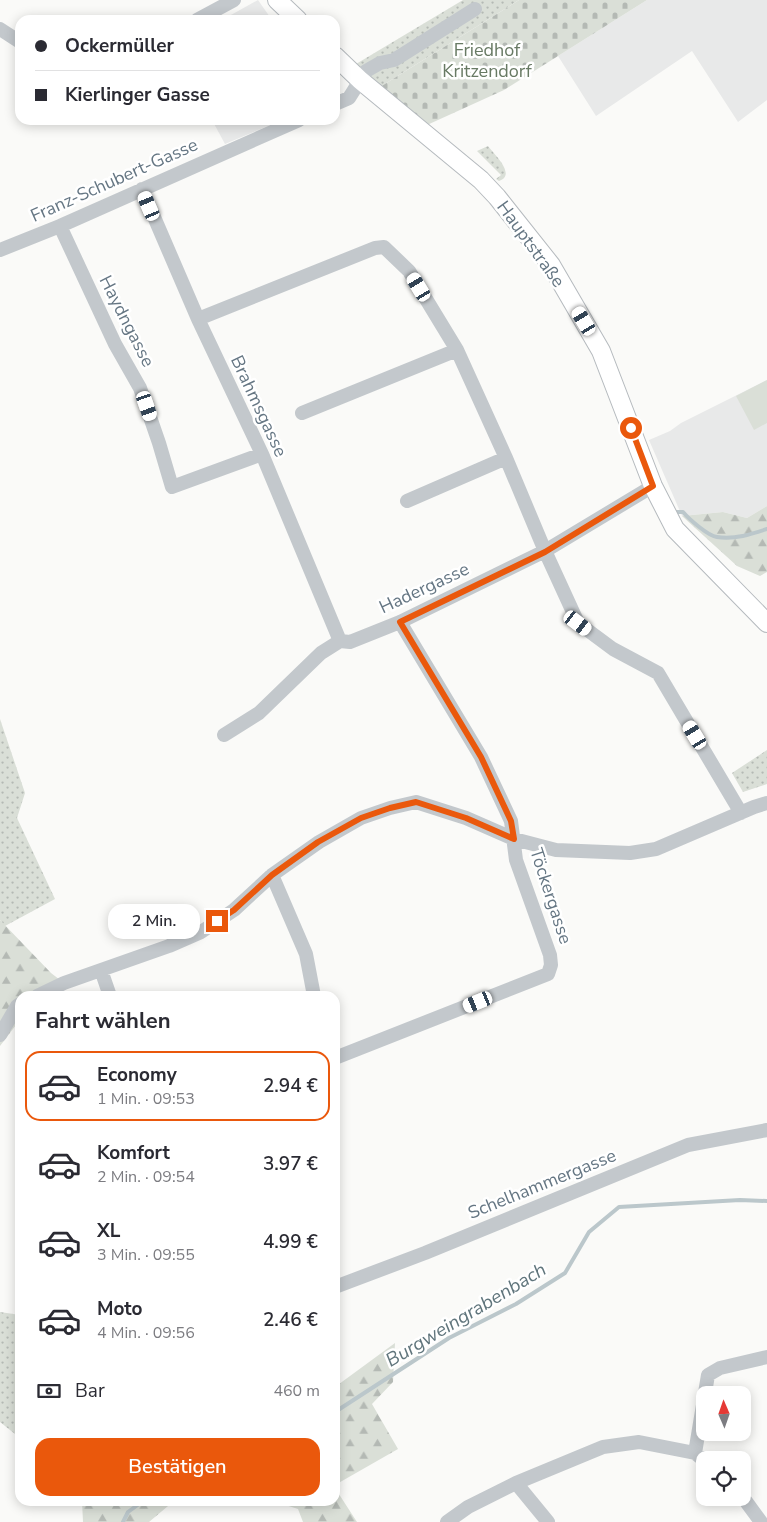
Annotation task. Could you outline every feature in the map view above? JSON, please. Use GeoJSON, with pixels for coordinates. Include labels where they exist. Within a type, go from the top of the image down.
{"type":"FeatureCollection","features":[{"type":"Feature","properties":{"kind":"main road"},"geometry":{"type":"LineString","coordinates":[[277,0],[293,15]]}},
{"type":"Feature","properties":{"kind":"main road","name":"Hauptstraße"},"geometry":{"type":"LineString","coordinates":[[340,61],[360,80],[481,180],[497,197],[551,265],[601,351],[653,486],[675,529],[767,623]]}},
{"type":"Feature","properties":{"kind":"street"},"geometry":{"type":"LineString","coordinates":[[206,15],[234,0]]}},
{"type":"Feature","properties":{"kind":"street"},"geometry":{"type":"LineString","coordinates":[[340,102],[349,98],[366,71],[380,63],[394,60],[475,9]]}},
{"type":"Feature","properties":{"kind":"street"},"geometry":{"type":"LineString","coordinates":[[0,29],[15,39]]}},
{"type":"Feature","properties":{"kind":"street","name":"Franz-Schubert-Gasse"},"geometry":{"type":"LineString","coordinates":[[0,250],[60,226],[287,125]]}},
{"type":"Feature","properties":{"kind":"street","name":"Brahmsgasse"},"geometry":{"type":"LineString","coordinates":[[142,189],[198,319],[262,454],[340,641]]}},
{"type":"Feature","properties":{"kind":"street","name":"Haydngasse"},"geometry":{"type":"LineString","coordinates":[[60,226],[114,344],[140,388],[172,487],[262,454]]}},
{"type":"Feature","properties":{"kind":"street"},"geometry":{"type":"LineString","coordinates":[[198,319],[375,248],[384,247],[409,271],[457,350],[578,623],[613,649],[658,673],[741,813]]}},
{"type":"Feature","properties":{"kind":"street"},"geometry":{"type":"LineString","coordinates":[[302,413],[457,350]]}},
{"type":"Feature","properties":{"kind":"street"},"geometry":{"type":"LineString","coordinates":[[408,501],[506,458]]}},
{"type":"Feature","properties":{"kind":"street","name":"Hadergasse"},"geometry":{"type":"LineString","coordinates":[[224,736],[259,713],[321,653],[340,641],[350,642],[400,622],[545,552],[653,486]]}},
{"type":"Feature","properties":{"kind":"street"},"geometry":{"type":"LineString","coordinates":[[400,622],[481,757],[511,821],[514,839]]}},
{"type":"Feature","properties":{"kind":"street"},"geometry":{"type":"LineString","coordinates":[[47,991],[64,983],[169,946],[201,932],[234,910],[272,875],[318,842],[361,818],[390,808],[416,802],[466,818],[514,839],[556,850],[630,854],[656,849],[767,803]]}},
{"type":"Feature","properties":{"kind":"street","name":"Töckergasse"},"geometry":{"type":"LineString","coordinates":[[340,1054],[548,974],[551,965],[550,955],[516,860],[514,839]]}},
{"type":"Feature","properties":{"kind":"street"},"geometry":{"type":"LineString","coordinates":[[272,875],[306,954],[313,991]]}},
{"type":"Feature","properties":{"kind":"street"},"geometry":{"type":"LineString","coordinates":[[101,970],[108,991]]}},
{"type":"Feature","properties":{"kind":"street"},"geometry":{"type":"LineString","coordinates":[[0,1035],[15,1009]]}},
{"type":"Feature","properties":{"kind":"street","name":"Schelhammergasse"},"geometry":{"type":"LineString","coordinates":[[340,1285],[425,1253],[688,1145],[767,1130]]}},
{"type":"Feature","properties":{"kind":"street"},"geometry":{"type":"LineString","coordinates":[[701,1451],[708,1375],[720,1368],[767,1357]]}},
{"type":"Feature","properties":{"kind":"street"},"geometry":{"type":"LineString","coordinates":[[447,1522],[468,1507],[516,1483],[603,1447],[639,1442],[696,1456]]}},
{"type":"Feature","properties":{"kind":"street"},"geometry":{"type":"LineString","coordinates":[[516,1483],[548,1522]]}},
{"type":"Feature","properties":{"kind":"street"},"geometry":{"type":"LineString","coordinates":[[749,1506],[761,1522]]}},
{"type":"Feature","properties":{"kind":"shaded area"},"geometry":{"type":"Polygon","coordinates":[[[258,0],[268,15],[231,15],[258,0]]]}},
{"type":"Feature","properties":{"kind":"shaded area"},"geometry":{"type":"Polygon","coordinates":[[[647,0],[767,0],[767,100],[738,122],[692,51],[596,116],[558,56],[647,0]]]}},
{"type":"Feature","properties":{"kind":"shaded area"},"geometry":{"type":"Polygon","coordinates":[[[215,125],[270,125],[225,144],[215,125]]]}},
{"type":"Feature","properties":{"kind":"shaded area"},"geometry":{"type":"Polygon","coordinates":[[[767,380],[767,506],[747,518],[723,512],[682,516],[649,440],[767,380]]]}},
{"type":"Feature","properties":{"kind":"green space"},"geometry":{"type":"Polygon","coordinates":[[[463,0],[519,0],[380,87],[356,64],[463,0]]]}},
{"type":"Feature","properties":{"kind":"green space","name":"Friedhof Kritzendorf"},"geometry":{"type":"Polygon","coordinates":[[[519,0],[647,0],[504,90],[427,125],[380,87],[519,0]]]}},
{"type":"Feature","properties":{"kind":"green space"},"geometry":{"type":"Polygon","coordinates":[[[488,146],[505,169],[506,174],[504,178],[499,181],[496,179],[501,175],[477,151],[488,146]]]}},
{"type":"Feature","properties":{"kind":"green space"},"geometry":{"type":"Polygon","coordinates":[[[767,380],[767,423],[754,430],[736,396],[767,380]]]}},
{"type":"Feature","properties":{"kind":"green space"},"geometry":{"type":"Polygon","coordinates":[[[767,506],[767,572],[760,576],[737,566],[682,516],[723,512],[747,518],[767,506]]]}},
{"type":"Feature","properties":{"kind":"green space"},"geometry":{"type":"Polygon","coordinates":[[[0,719],[25,793],[17,818],[55,899],[5,926],[0,920],[0,719]]]}},
{"type":"Feature","properties":{"kind":"green space"},"geometry":{"type":"Polygon","coordinates":[[[767,750],[767,784],[743,792],[732,773],[767,750]]]}},
{"type":"Feature","properties":{"kind":"green space"},"geometry":{"type":"Polygon","coordinates":[[[0,920],[51,973],[64,983],[62,991],[15,991],[15,1026],[0,1046],[0,920]]]}},
{"type":"Feature","properties":{"kind":"green space"},"geometry":{"type":"Polygon","coordinates":[[[0,1312],[15,1314],[15,1434],[0,1422],[0,1312]]]}},
{"type":"Feature","properties":{"kind":"green space"},"geometry":{"type":"Polygon","coordinates":[[[395,1343],[393,1382],[372,1404],[398,1449],[340,1482],[340,1383],[395,1343]]]}},
{"type":"Feature","properties":{"kind":"green space"},"geometry":{"type":"Polygon","coordinates":[[[340,1496],[357,1522],[303,1522],[298,1509],[289,1506],[340,1506],[340,1496]]]}},
{"type":"Feature","properties":{"kind":"green space"},"geometry":{"type":"Polygon","coordinates":[[[82,1506],[168,1506],[149,1522],[83,1522],[82,1506]]]}},
{"type":"Feature","properties":{"kind":"waterway"},"geometry":{"type":"LineString","coordinates":[[675,512],[683,512],[694,523],[717,537],[749,535],[767,529]]}},
{"type":"Feature","properties":{"kind":"waterway","name":"Burgweingrabenbach"},"geometry":{"type":"LineString","coordinates":[[340,1409],[449,1338],[516,1304],[565,1273],[589,1232],[619,1207],[740,1200],[767,1201]]}},
{"type":"Feature","properties":{"kind":"waterway","name":"Burgweingrabenbach"},"geometry":{"type":"LineString","coordinates":[[123,1522],[128,1512],[136,1506]]}},
{"type":"Feature","properties":{"kind":"route"},"geometry":{"type":"LineString","coordinates":[[217,921],[234,910],[272,875],[318,842],[361,818],[390,808],[416,802],[466,818],[514,839],[511,821],[481,757],[400,622],[545,552],[653,486],[631,428]]}}]}
